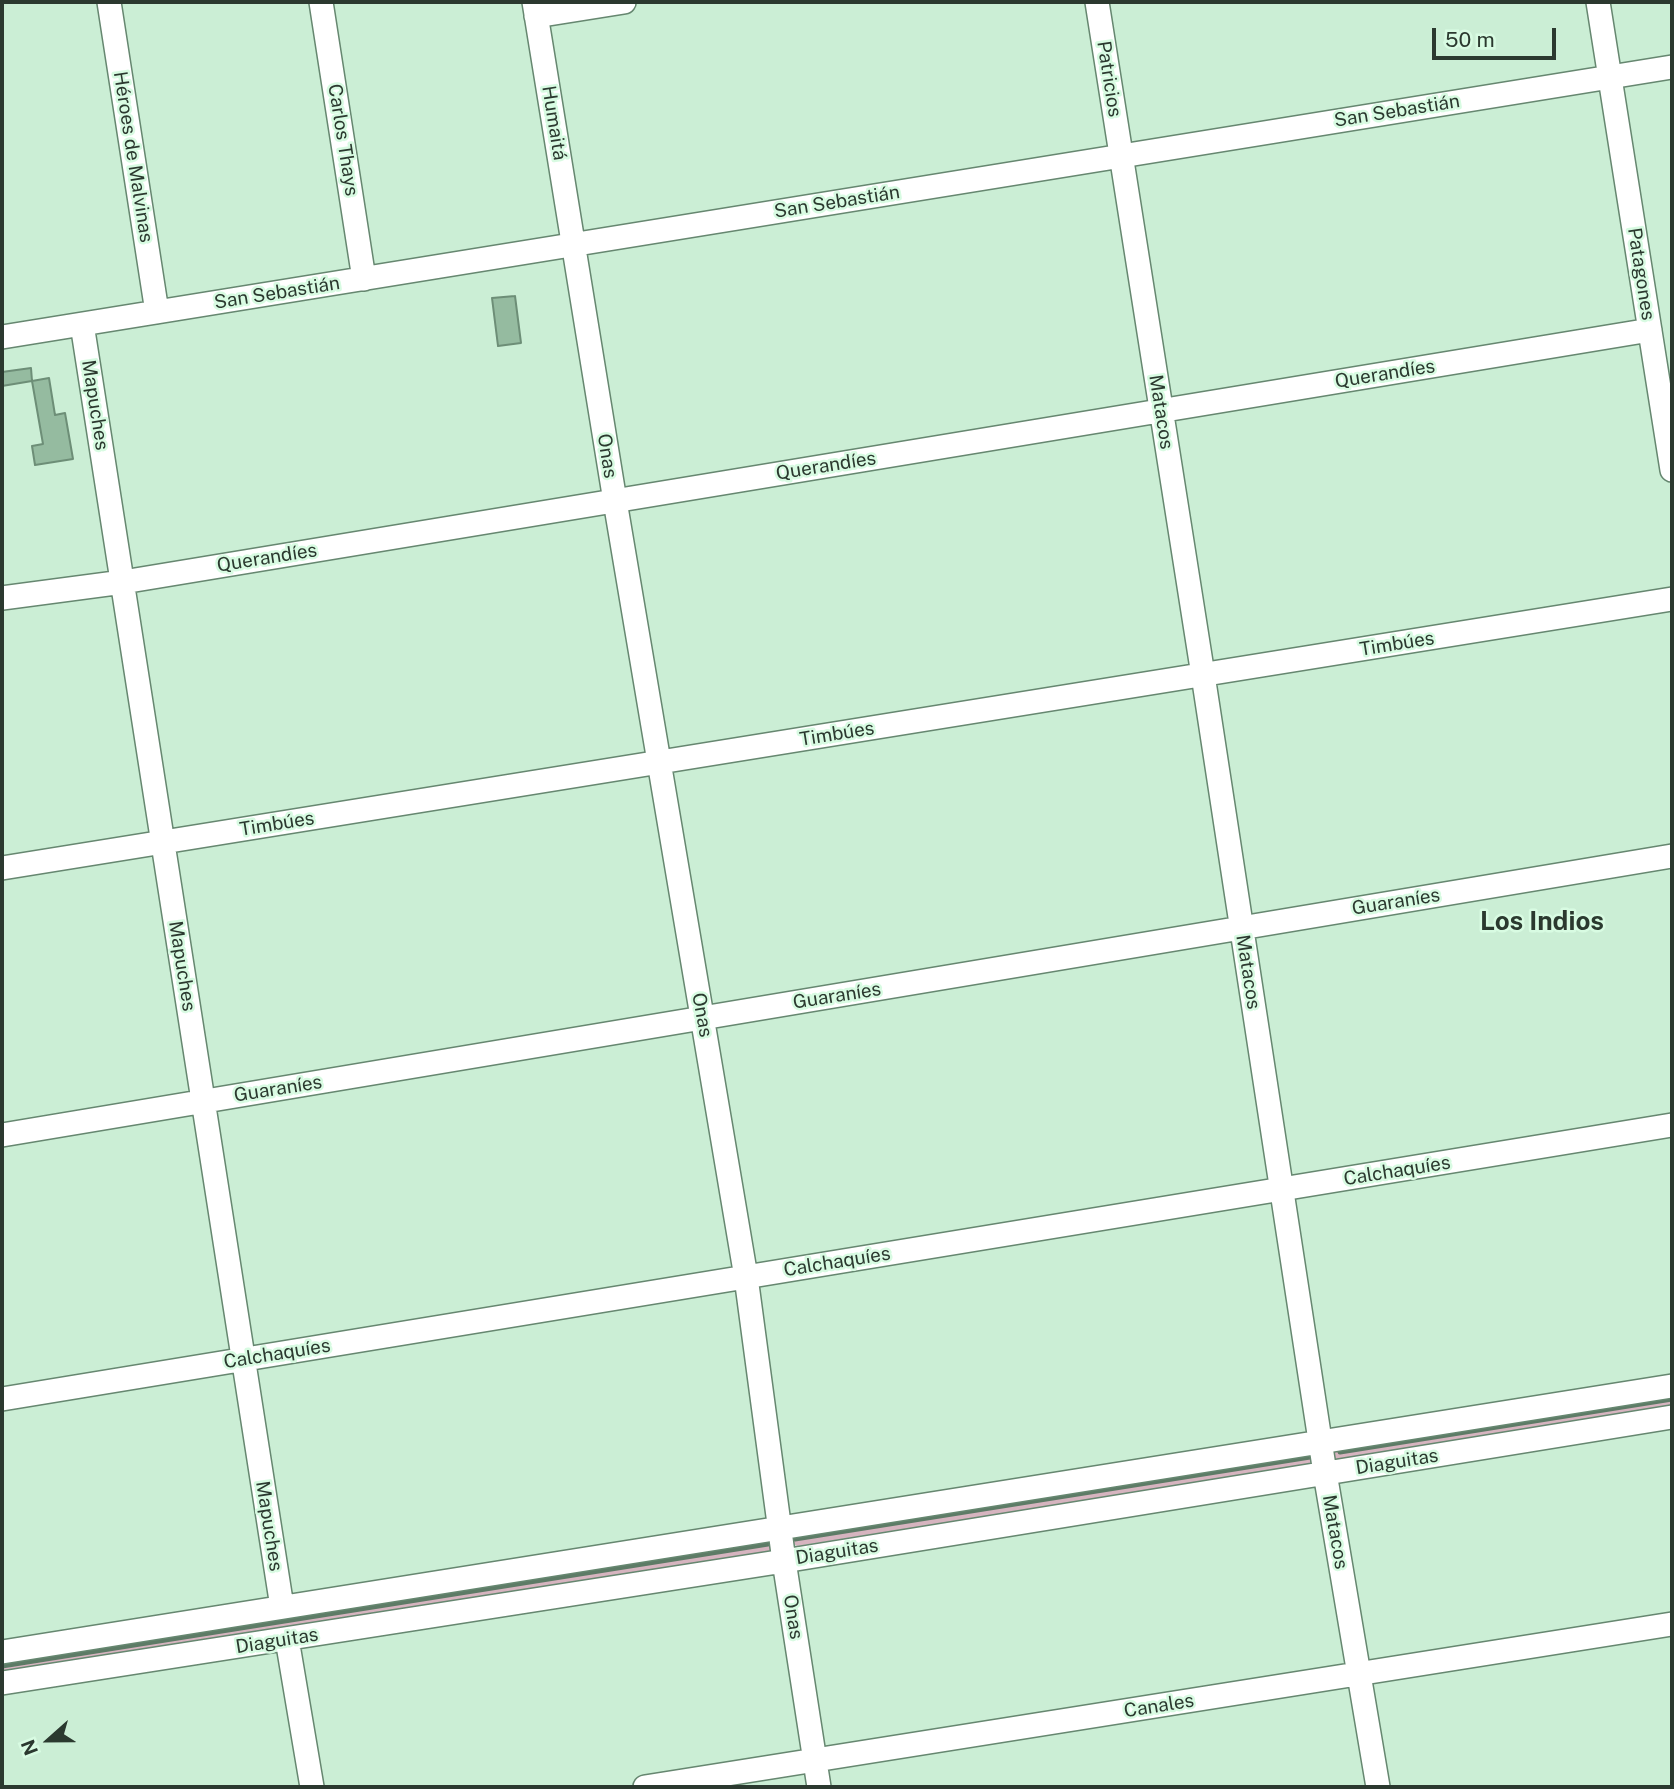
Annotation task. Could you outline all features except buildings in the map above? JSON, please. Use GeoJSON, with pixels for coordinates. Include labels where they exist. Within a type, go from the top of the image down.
{"type":"FeatureCollection","features":[{"type":"Feature","properties":{"kind":"street","name":"Héroes de Malvinas"},"geometry":{"type":"LineString","coordinates":[[109,2],[157,312]]}},
{"type":"Feature","properties":{"kind":"street","name":"Carlos Thays"},"geometry":{"type":"LineString","coordinates":[[321,2],[365,278]]}},
{"type":"Feature","properties":{"kind":"street"},"geometry":{"type":"LineString","coordinates":[[535,9],[624,2]]}},
{"type":"Feature","properties":{"kind":"street","name":"Patricios"},"geometry":{"type":"LineString","coordinates":[[1097,2],[1122,156]]}},
{"type":"Feature","properties":{"kind":"street","name":"Patagones"},"geometry":{"type":"LineString","coordinates":[[1598,2],[1672,470]]}},
{"type":"Feature","properties":{"kind":"street","name":"Humaitá"},"geometry":{"type":"LineString","coordinates":[[535,9],[573,245]]}},
{"type":"Feature","properties":{"kind":"street","name":"San Sebastián"},"geometry":{"type":"LineString","coordinates":[[2,337],[1672,67]]}},
{"type":"Feature","properties":{"kind":"street","name":"Matacos"},"geometry":{"type":"LineString","coordinates":[[1122,156],[1325,1473],[1378,1787]]}},
{"type":"Feature","properties":{"kind":"street","name":"Onas"},"geometry":{"type":"LineString","coordinates":[[573,245],[746,1277],[784,1561],[819,1787]]}},
{"type":"Feature","properties":{"kind":"street","name":"Mapuches"},"geometry":{"type":"LineString","coordinates":[[82,324],[282,1607]]}},
{"type":"Feature","properties":{"kind":"street","name":"Querandíes"},"geometry":{"type":"LineString","coordinates":[[2,598],[123,582],[1650,330]]}},
{"type":"Feature","properties":{"kind":"street","name":"Timbúes"},"geometry":{"type":"LineString","coordinates":[[2,868],[1672,599]]}},
{"type":"Feature","properties":{"kind":"street","name":"Guaraníes"},"geometry":{"type":"LineString","coordinates":[[2,1135],[1672,856]]}},
{"type":"Feature","properties":{"kind":"street","name":"Calchaquíes"},"geometry":{"type":"LineString","coordinates":[[2,1399],[1672,1125]]}},
{"type":"Feature","properties":{"kind":"street","name":"Diaguitas"},"geometry":{"type":"LineString","coordinates":[[2,1652],[1672,1386]]}},
{"type":"Feature","properties":{"kind":"street","name":"Diaguitas"},"geometry":{"type":"LineString","coordinates":[[2,1683],[784,1561],[1672,1417]]}},
{"type":"Feature","properties":{"kind":"street","name":"Canales"},"geometry":{"type":"LineString","coordinates":[[646,1787],[1672,1624]]}},
{"type":"Feature","properties":{"kind":"street"},"geometry":{"type":"LineString","coordinates":[[287,1639],[312,1787]]}},
{"type":"Feature","properties":{"kind":"shaded area"},"geometry":{"type":"Polygon","coordinates":[[[1672,1390],[1672,1406],[1338,1460],[1332,1456],[1333,1446],[1672,1390]]]}},
{"type":"Feature","properties":{"kind":"shaded area"},"geometry":{"type":"Polygon","coordinates":[[[1308,1449],[1314,1462],[1309,1465],[797,1546],[790,1542],[791,1533],[1308,1449]]]}},
{"type":"Feature","properties":{"kind":"shaded area"},"geometry":{"type":"Polygon","coordinates":[[[769,1536],[772,1549],[767,1552],[2,1674],[2,1658],[769,1536]]]}},
{"type":"Feature","properties":{"kind":"waterway"},"geometry":{"type":"LineString","coordinates":[[1340,1452],[1672,1399]]}},
{"type":"Feature","properties":{"kind":"waterway"},"geometry":{"type":"LineString","coordinates":[[795,1539],[1310,1457]]}},
{"type":"Feature","properties":{"kind":"waterway"},"geometry":{"type":"LineString","coordinates":[[2,1666],[768,1544]]}},
{"type":"Feature","properties":{"kind":"district","name":"Los Indios"},"geometry":{"type":"Point","coordinates":[1542,922]}}]}
